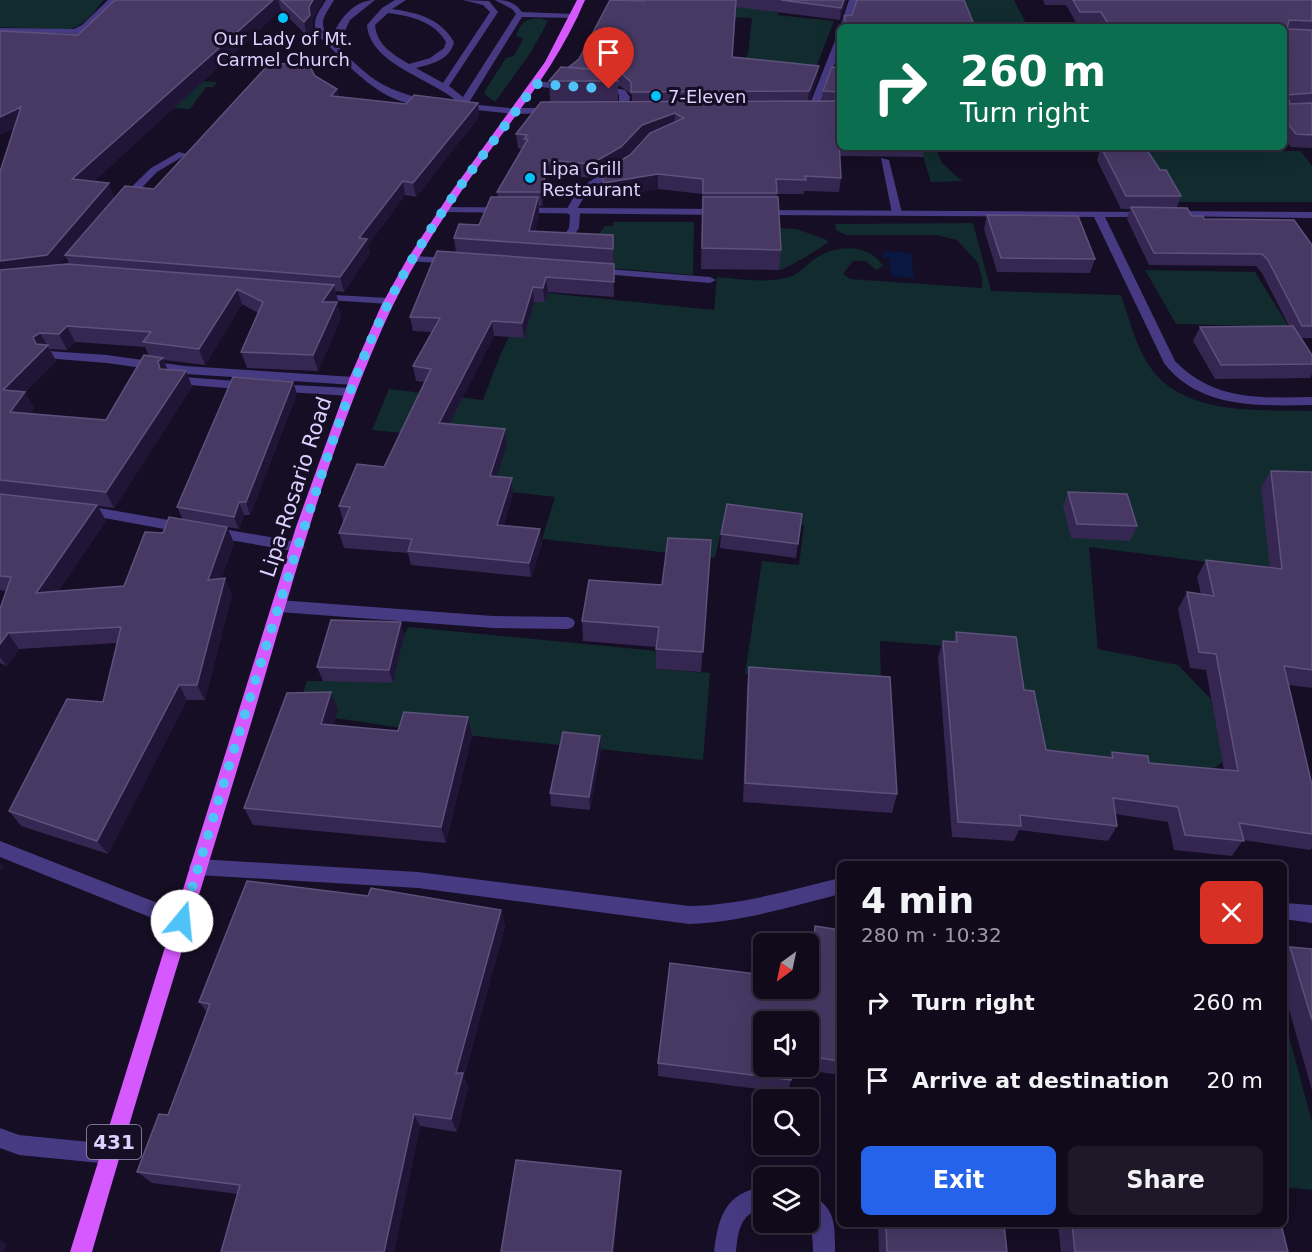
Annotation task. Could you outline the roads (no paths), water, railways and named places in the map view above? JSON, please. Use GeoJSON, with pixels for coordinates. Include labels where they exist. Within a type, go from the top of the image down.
{"type":"FeatureCollection","features":[{"type":"Feature","properties":{"kind":"main road","name":"Lipa-Rosario Road"},"geometry":{"type":"LineString","coordinates":[[110,1154],[279,606],[352,387],[389,301],[413,259],[444,210],[536,84],[575,16],[581,0]]}},
{"type":"Feature","properties":{"kind":"main road","name":"431"},"geometry":{"type":"LineString","coordinates":[[81,1252],[110,1154]]}},
{"type":"Feature","properties":{"kind":"street"},"geometry":{"type":"LineString","coordinates":[[0,30],[75,32],[85,27],[112,0]]}},
{"type":"Feature","properties":{"kind":"street"},"geometry":{"type":"LineString","coordinates":[[330,0],[318,22],[320,32],[376,87],[407,100],[442,104]]}},
{"type":"Feature","properties":{"kind":"street"},"geometry":{"type":"LineString","coordinates":[[334,46],[335,39],[352,12],[371,0]]}},
{"type":"Feature","properties":{"kind":"street"},"geometry":{"type":"LineString","coordinates":[[402,0],[385,10],[371,25],[370,33],[379,45],[406,68],[444,87],[459,104],[516,111],[568,111]]}},
{"type":"Feature","properties":{"kind":"street"},"geometry":{"type":"LineString","coordinates":[[444,87],[494,12],[486,3],[467,0]]}},
{"type":"Feature","properties":{"kind":"street"},"geometry":{"type":"LineString","coordinates":[[499,0],[515,7],[520,14]]}},
{"type":"Feature","properties":{"kind":"street"},"geometry":{"type":"LineString","coordinates":[[845,24],[853,0]]}},
{"type":"Feature","properties":{"kind":"street"},"geometry":{"type":"LineString","coordinates":[[385,10],[408,13],[429,21],[450,42],[449,50],[442,56],[406,68]]}},
{"type":"Feature","properties":{"kind":"street"},"geometry":{"type":"LineString","coordinates":[[459,104],[520,14]]}},
{"type":"Feature","properties":{"kind":"street"},"geometry":{"type":"LineString","coordinates":[[520,14],[575,16]]}},
{"type":"Feature","properties":{"kind":"street"},"geometry":{"type":"LineString","coordinates":[[813,110],[837,46]]}},
{"type":"Feature","properties":{"kind":"street"},"geometry":{"type":"LineString","coordinates":[[536,84],[622,92],[625,97],[624,111]]}},
{"type":"Feature","properties":{"kind":"street"},"geometry":{"type":"LineString","coordinates":[[613,111],[635,111]]}},
{"type":"Feature","properties":{"kind":"street"},"geometry":{"type":"LineString","coordinates":[[116,209],[154,170],[182,154]]}},
{"type":"Feature","properties":{"kind":"street"},"geometry":{"type":"LineString","coordinates":[[884,160],[897,213]]}},
{"type":"Feature","properties":{"kind":"street"},"geometry":{"type":"LineString","coordinates":[[567,238],[574,228],[572,212],[583,190],[629,162]]}},
{"type":"Feature","properties":{"kind":"street"},"geometry":{"type":"LineString","coordinates":[[444,210],[1312,214]]}},
{"type":"Feature","properties":{"kind":"street"},"geometry":{"type":"LineString","coordinates":[[1098,214],[1170,363],[1180,376],[1197,387],[1219,396],[1278,402],[1312,401]]}},
{"type":"Feature","properties":{"kind":"street"},"geometry":{"type":"LineString","coordinates":[[413,259],[464,262]]}},
{"type":"Feature","properties":{"kind":"street"},"geometry":{"type":"LineString","coordinates":[[588,270],[710,280]]}},
{"type":"Feature","properties":{"kind":"street"},"geometry":{"type":"LineString","coordinates":[[303,296],[389,301]]}},
{"type":"Feature","properties":{"kind":"street"},"geometry":{"type":"LineString","coordinates":[[48,355],[107,359],[185,370],[352,387]]}},
{"type":"Feature","properties":{"kind":"street"},"geometry":{"type":"LineString","coordinates":[[171,380],[352,387]]}},
{"type":"Feature","properties":{"kind":"street"},"geometry":{"type":"LineString","coordinates":[[68,509],[298,547]]}},
{"type":"Feature","properties":{"kind":"street"},"geometry":{"type":"LineString","coordinates":[[279,606],[463,620],[567,623]]}},
{"type":"Feature","properties":{"kind":"street"},"geometry":{"type":"LineString","coordinates":[[0,849],[182,921]]}},
{"type":"Feature","properties":{"kind":"street"},"geometry":{"type":"LineString","coordinates":[[198,867],[418,880],[689,915],[718,914],[755,907],[837,887]]}},
{"type":"Feature","properties":{"kind":"street"},"geometry":{"type":"LineString","coordinates":[[1287,911],[1312,914]]}},
{"type":"Feature","properties":{"kind":"street"},"geometry":{"type":"LineString","coordinates":[[0,1138],[19,1144],[110,1154]]}},
{"type":"Feature","properties":{"kind":"street"},"geometry":{"type":"LineString","coordinates":[[724,1252],[728,1225],[739,1205],[753,1198]]}},
{"type":"Feature","properties":{"kind":"street"},"geometry":{"type":"LineString","coordinates":[[819,1212],[824,1218],[824,1252]]}},
{"type":"Feature","properties":{"kind":"water"},"geometry":{"type":"Polygon","coordinates":[[[886,251],[911,253],[914,278],[891,276],[889,258],[880,257],[886,251]]]}},
{"type":"Feature","properties":{"kind":"place","name":"Our Lady of Mt. Carmel Church"},"geometry":{"type":"Point","coordinates":[283,18]}},
{"type":"Feature","properties":{"kind":"place","name":"7-Eleven"},"geometry":{"type":"Point","coordinates":[656,96]}},
{"type":"Feature","properties":{"kind":"place","name":"Lipa Grill Restaurant"},"geometry":{"type":"Point","coordinates":[530,178]}}]}
